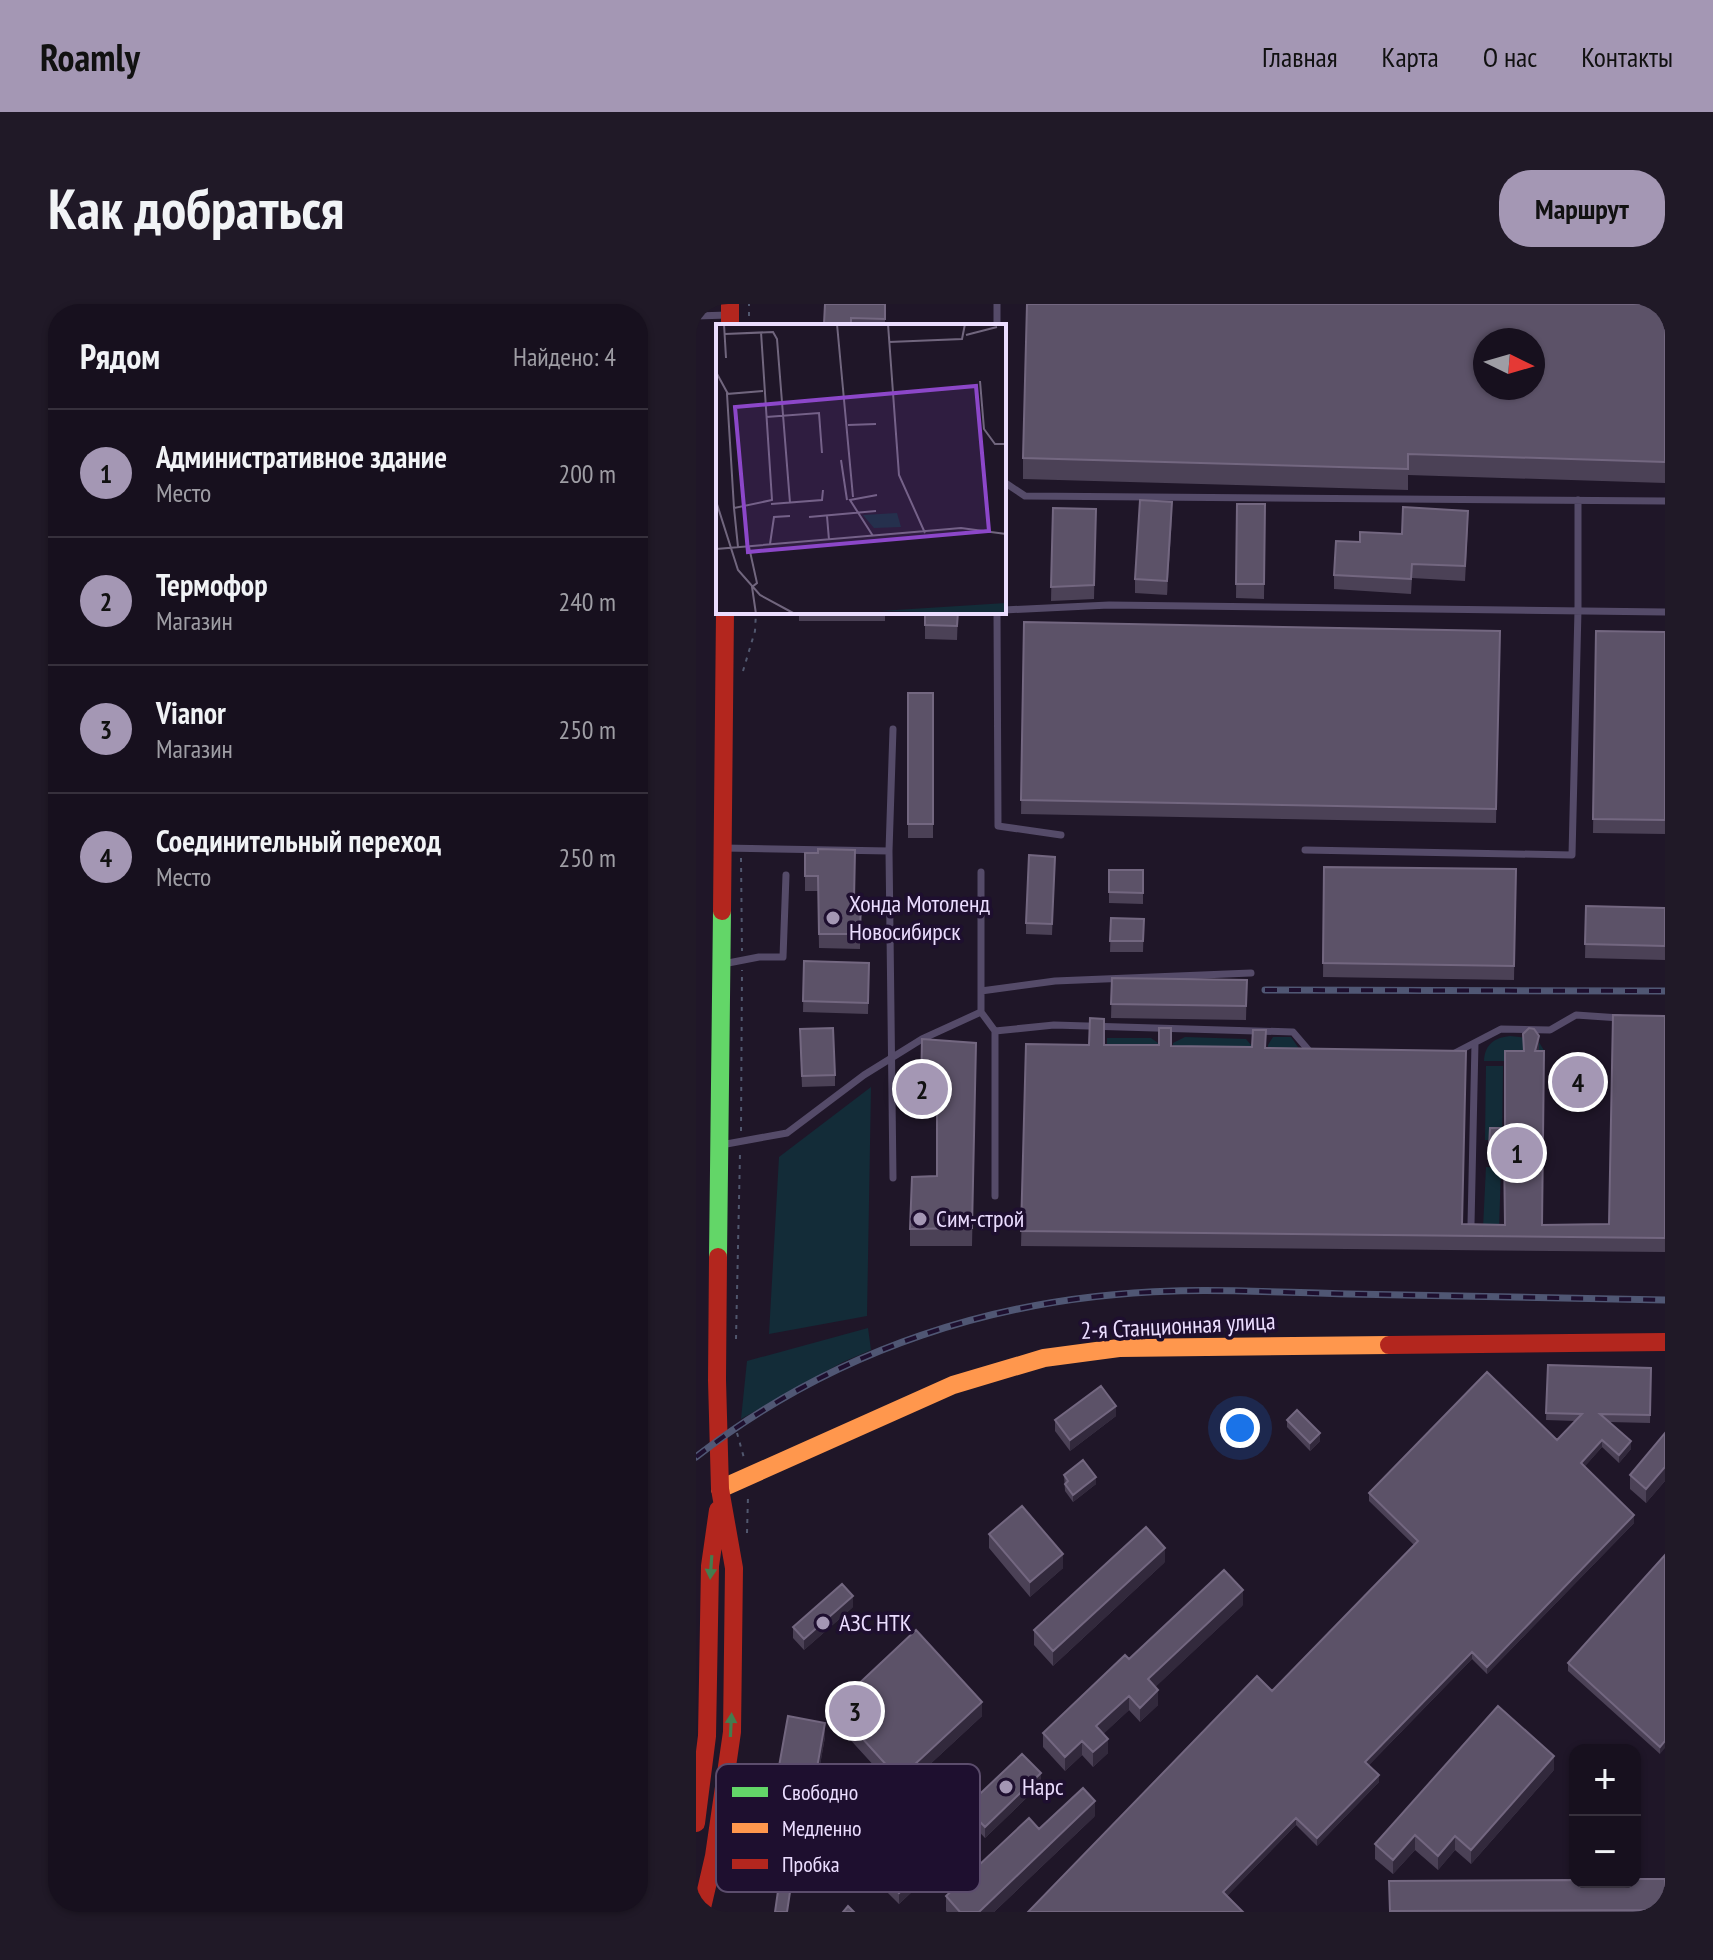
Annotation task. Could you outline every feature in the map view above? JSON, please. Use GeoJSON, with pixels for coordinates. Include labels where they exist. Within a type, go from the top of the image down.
{"type":"FeatureCollection","features":[{"type":"Feature","properties":{"kind":"main road"},"geometry":{"type":"LineString","coordinates":[[725,614],[717,1380],[720,1489],[734,1568],[732,1732],[727,1764]]}},
{"type":"Feature","properties":{"kind":"main road","name":"2-я Станционная улица"},"geometry":{"type":"LineString","coordinates":[[720,1489],[953,1385],[1044,1358],[1119,1348],[1665,1342]]}},
{"type":"Feature","properties":{"kind":"main road"},"geometry":{"type":"LineString","coordinates":[[696,1823],[707,1736],[710,1566],[720,1489]]}},
{"type":"Feature","properties":{"kind":"main road"},"geometry":{"type":"LineString","coordinates":[[701,1912],[716,1842]]}},
{"type":"Feature","properties":{"kind":"lane"},"geometry":{"type":"LineString","coordinates":[[696,316],[730,315]]}},
{"type":"Feature","properties":{"kind":"lane"},"geometry":{"type":"LineString","coordinates":[[1006,483],[1025,496],[1665,501]]}},
{"type":"Feature","properties":{"kind":"lane"},"geometry":{"type":"LineString","coordinates":[[1305,850],[1572,855],[1578,500]]}},
{"type":"Feature","properties":{"kind":"lane"},"geometry":{"type":"LineString","coordinates":[[1006,610],[1109,605],[1665,612]]}},
{"type":"Feature","properties":{"kind":"lane"},"geometry":{"type":"LineString","coordinates":[[997,614],[998,826],[1061,835]]}},
{"type":"Feature","properties":{"kind":"lane"},"geometry":{"type":"LineString","coordinates":[[893,729],[889,851],[893,1178]]}},
{"type":"Feature","properties":{"kind":"lane"},"geometry":{"type":"LineString","coordinates":[[722,848],[889,851]]}},
{"type":"Feature","properties":{"kind":"lane"},"geometry":{"type":"LineString","coordinates":[[981,872],[981,1012],[995,1031],[995,1196]]}},
{"type":"Feature","properties":{"kind":"lane"},"geometry":{"type":"LineString","coordinates":[[721,964],[783,957],[786,875]]}},
{"type":"Feature","properties":{"kind":"lane"},"geometry":{"type":"LineString","coordinates":[[981,991],[1055,981],[1251,973]]}},
{"type":"Feature","properties":{"kind":"lane"},"geometry":{"type":"LineString","coordinates":[[719,1146],[787,1133],[864,1075],[922,1039],[981,1012]]}},
{"type":"Feature","properties":{"kind":"lane"},"geometry":{"type":"LineString","coordinates":[[1449,1056],[1501,1029],[1550,1030],[1576,1015],[1635,1019]]}},
{"type":"Feature","properties":{"kind":"lane"},"geometry":{"type":"LineString","coordinates":[[995,1031],[1054,1025],[1293,1032],[1311,1053],[1326,1053]]}},
{"type":"Feature","properties":{"kind":"lane"},"geometry":{"type":"LineString","coordinates":[[1471,1224],[1475,1043]]}},
{"type":"Feature","properties":{"kind":"path"},"geometry":{"type":"LineString","coordinates":[[743,670],[755,631],[756,614]]}},
{"type":"Feature","properties":{"kind":"path"},"geometry":{"type":"LineString","coordinates":[[736,1341],[741,1142],[741,848]]}},
{"type":"Feature","properties":{"kind":"path"},"geometry":{"type":"LineString","coordinates":[[735,1428],[748,1476]]}},
{"type":"Feature","properties":{"kind":"shaded area"},"geometry":{"type":"Polygon","coordinates":[[[1510,1036],[1537,1039],[1545,1052],[1545,1061],[1484,1061],[1491,1043],[1510,1036]]]}},
{"type":"Feature","properties":{"kind":"shaded area"},"geometry":{"type":"Polygon","coordinates":[[[1185,1037],[1246,1039],[1251,1045],[1251,1060],[1173,1058],[1173,1043],[1185,1037]]]}},
{"type":"Feature","properties":{"kind":"shaded area"},"geometry":{"type":"Polygon","coordinates":[[[1273,1037],[1291,1037],[1307,1060],[1268,1059],[1268,1045],[1273,1037]]]}},
{"type":"Feature","properties":{"kind":"shaded area"},"geometry":{"type":"Polygon","coordinates":[[[1107,1038],[1151,1038],[1158,1043],[1158,1058],[1107,1056],[1107,1038]]]}},
{"type":"Feature","properties":{"kind":"shaded area"},"geometry":{"type":"Polygon","coordinates":[[[1486,1066],[1503,1066],[1502,1140],[1485,1140],[1486,1066]]]}},
{"type":"Feature","properties":{"kind":"shaded area"},"geometry":{"type":"Polygon","coordinates":[[[871,1087],[867,1316],[769,1334],[779,1157],[871,1087]]]}},
{"type":"Feature","properties":{"kind":"shaded area"},"geometry":{"type":"Polygon","coordinates":[[[1486,1167],[1501,1168],[1499,1229],[1483,1228],[1486,1167]]]}},
{"type":"Feature","properties":{"kind":"shaded area"},"geometry":{"type":"Polygon","coordinates":[[[868,1328],[871,1350],[843,1362],[741,1419],[747,1361],[868,1328]]]}},
{"type":"Feature","properties":{"kind":"building"},"geometry":{"type":"Polygon","coordinates":[[[825,304],[885,304],[885,319],[851,318],[851,324],[824,324],[825,304]]]}},
{"type":"Feature","properties":{"kind":"building"},"geometry":{"type":"Polygon","coordinates":[[[1027,304],[1665,304],[1665,462],[1408,454],[1408,469],[1023,458],[1027,304]]]}},
{"type":"Feature","properties":{"kind":"building"},"geometry":{"type":"Polygon","coordinates":[[[1140,500],[1172,502],[1167,581],[1135,579],[1140,500]]]}},
{"type":"Feature","properties":{"kind":"building"},"geometry":{"type":"Polygon","coordinates":[[[1237,504],[1265,504],[1264,584],[1236,584],[1237,504]]]}},
{"type":"Feature","properties":{"kind":"building"},"geometry":{"type":"Polygon","coordinates":[[[1403,507],[1468,511],[1465,566],[1412,564],[1411,579],[1334,575],[1336,541],[1360,542],[1360,532],[1402,534],[1403,507]]]}},
{"type":"Feature","properties":{"kind":"building"},"geometry":{"type":"Polygon","coordinates":[[[1053,508],[1096,509],[1094,585],[1051,587],[1053,508]]]}},
{"type":"Feature","properties":{"kind":"building"},"geometry":{"type":"Polygon","coordinates":[[[925,614],[958,614],[957,626],[925,625],[925,614]]]}},
{"type":"Feature","properties":{"kind":"building"},"geometry":{"type":"Polygon","coordinates":[[[1024,622],[1500,631],[1496,809],[1021,800],[1024,622]]]}},
{"type":"Feature","properties":{"kind":"building"},"geometry":{"type":"Polygon","coordinates":[[[1596,631],[1665,632],[1665,820],[1593,819],[1596,631]]]}},
{"type":"Feature","properties":{"kind":"building"},"geometry":{"type":"Polygon","coordinates":[[[908,693],[933,693],[933,824],[908,824],[908,693]]]}},
{"type":"Feature","properties":{"kind":"building"},"geometry":{"type":"Polygon","coordinates":[[[818,849],[855,850],[854,900],[861,900],[860,934],[819,934],[818,876],[805,876],[805,853],[818,853],[818,849]]]}},
{"type":"Feature","properties":{"kind":"building"},"geometry":{"type":"Polygon","coordinates":[[[1029,855],[1055,857],[1052,924],[1026,923],[1029,855]]]}},
{"type":"Feature","properties":{"kind":"building"},"geometry":{"type":"Polygon","coordinates":[[[1324,867],[1516,869],[1514,966],[1323,963],[1324,867]]]}},
{"type":"Feature","properties":{"kind":"building"},"geometry":{"type":"Polygon","coordinates":[[[1109,870],[1143,870],[1143,893],[1109,892],[1109,870]]]}},
{"type":"Feature","properties":{"kind":"building"},"geometry":{"type":"Polygon","coordinates":[[[1586,906],[1665,908],[1665,946],[1585,944],[1586,906]]]}},
{"type":"Feature","properties":{"kind":"building"},"geometry":{"type":"Polygon","coordinates":[[[1111,918],[1144,919],[1143,941],[1110,941],[1111,918]]]}},
{"type":"Feature","properties":{"kind":"building"},"geometry":{"type":"Polygon","coordinates":[[[804,961],[869,963],[868,1003],[803,1001],[804,961]]]}},
{"type":"Feature","properties":{"kind":"building"},"geometry":{"type":"Polygon","coordinates":[[[1112,978],[1247,980],[1246,1006],[1111,1004],[1112,978]]]}},
{"type":"Feature","properties":{"kind":"building"},"geometry":{"type":"Polygon","coordinates":[[[1613,1015],[1665,1016],[1665,1238],[1021,1231],[1026,1044],[1089,1045],[1090,1018],[1104,1019],[1104,1045],[1159,1045],[1159,1028],[1171,1028],[1171,1046],[1252,1047],[1253,1030],[1266,1030],[1265,1048],[1466,1051],[1462,1224],[1505,1225],[1504,1149],[1489,1148],[1490,1128],[1505,1128],[1505,1051],[1524,1051],[1523,1034],[1529,1028],[1534,1029],[1539,1036],[1535,1051],[1544,1051],[1542,1225],[1609,1224],[1613,1015]]]}},
{"type":"Feature","properties":{"kind":"building"},"geometry":{"type":"Polygon","coordinates":[[[833,1028],[835,1075],[802,1076],[800,1029],[833,1028]]]}},
{"type":"Feature","properties":{"kind":"building"},"geometry":{"type":"Polygon","coordinates":[[[922,1039],[976,1043],[972,1228],[910,1229],[912,1177],[937,1176],[937,1091],[921,1091],[922,1039]]]}},
{"type":"Feature","properties":{"kind":"building"},"geometry":{"type":"Polygon","coordinates":[[[1548,1365],[1651,1368],[1650,1415],[1600,1414],[1631,1441],[1619,1455],[1602,1440],[1581,1463],[1634,1515],[1487,1667],[1472,1652],[1365,1762],[1379,1775],[1317,1838],[1296,1818],[1223,1892],[1243,1912],[1028,1912],[1257,1676],[1272,1691],[1418,1541],[1369,1493],[1487,1372],[1557,1440],[1582,1414],[1546,1413],[1548,1365]]]}},
{"type":"Feature","properties":{"kind":"building"},"geometry":{"type":"Polygon","coordinates":[[[1101,1386],[1116,1406],[1070,1440],[1055,1420],[1101,1386]]]}},
{"type":"Feature","properties":{"kind":"building"},"geometry":{"type":"Polygon","coordinates":[[[1297,1410],[1320,1433],[1310,1443],[1287,1420],[1297,1410]]]}},
{"type":"Feature","properties":{"kind":"building"},"geometry":{"type":"Polygon","coordinates":[[[1665,1433],[1665,1467],[1646,1489],[1630,1475],[1665,1433]]]}},
{"type":"Feature","properties":{"kind":"building"},"geometry":{"type":"Polygon","coordinates":[[[1083,1460],[1096,1477],[1073,1495],[1065,1484],[1068,1481],[1064,1475],[1083,1460]]]}},
{"type":"Feature","properties":{"kind":"building"},"geometry":{"type":"Polygon","coordinates":[[[1022,1506],[1063,1554],[1030,1582],[989,1534],[1022,1506]]]}},
{"type":"Feature","properties":{"kind":"building"},"geometry":{"type":"Polygon","coordinates":[[[1146,1527],[1165,1548],[1053,1651],[1034,1630],[1146,1527]]]}},
{"type":"Feature","properties":{"kind":"building"},"geometry":{"type":"Polygon","coordinates":[[[1665,1555],[1665,1741],[1660,1747],[1568,1663],[1665,1555]]]}},
{"type":"Feature","properties":{"kind":"building"},"geometry":{"type":"Polygon","coordinates":[[[1224,1570],[1243,1590],[1148,1679],[1158,1690],[1140,1708],[1129,1696],[1096,1726],[1108,1739],[1093,1752],[1082,1741],[1065,1757],[1043,1733],[1125,1655],[1129,1659],[1224,1570]]]}},
{"type":"Feature","properties":{"kind":"building"},"geometry":{"type":"Polygon","coordinates":[[[842,1584],[853,1596],[804,1639],[793,1627],[842,1584]]]}},
{"type":"Feature","properties":{"kind":"building"},"geometry":{"type":"Polygon","coordinates":[[[916,1630],[982,1702],[915,1764],[885,1764],[834,1707],[916,1630]]]}},
{"type":"Feature","properties":{"kind":"building"},"geometry":{"type":"Polygon","coordinates":[[[1498,1706],[1554,1756],[1471,1850],[1455,1836],[1438,1856],[1415,1835],[1393,1860],[1375,1844],[1498,1706]]]}},
{"type":"Feature","properties":{"kind":"building"},"geometry":{"type":"Polygon","coordinates":[[[788,1716],[825,1723],[818,1764],[779,1764],[788,1716]]]}},
{"type":"Feature","properties":{"kind":"building"},"geometry":{"type":"Polygon","coordinates":[[[1022,1754],[1041,1773],[985,1827],[980,1822],[980,1794],[1022,1754]]]}},
{"type":"Feature","properties":{"kind":"building"},"geometry":{"type":"Polygon","coordinates":[[[1083,1788],[1095,1801],[979,1912],[960,1912],[946,1896],[950,1892],[980,1892],[980,1864],[1029,1818],[1039,1829],[1083,1788]]]}},
{"type":"Feature","properties":{"kind":"building"},"geometry":{"type":"Polygon","coordinates":[[[1641,1879],[1665,1879],[1665,1910],[1390,1911],[1389,1881],[1569,1880],[1569,1888],[1641,1888],[1641,1879]]]}},
{"type":"Feature","properties":{"kind":"building"},"geometry":{"type":"Polygon","coordinates":[[[778,1892],[790,1892],[787,1912],[775,1912],[778,1892]]]}},
{"type":"Feature","properties":{"kind":"railway"},"geometry":{"type":"LineString","coordinates":[[1265,990],[1665,991]]}},
{"type":"Feature","properties":{"kind":"railway"},"geometry":{"type":"LineString","coordinates":[[696,1457],[749,1419],[805,1386],[862,1358],[921,1335],[982,1317],[1045,1304],[1109,1295],[1174,1291],[1665,1300]]}},
{"type":"Feature","properties":{"kind":"traffic: fast"},"geometry":{"type":"LineString","coordinates":[[718,1257],[722,911]]}},
{"type":"Feature","properties":{"kind":"traffic: slow"},"geometry":{"type":"LineString","coordinates":[[720,1489],[953,1385],[1044,1358],[1119,1348],[1389,1345]]}},
{"type":"Feature","properties":{"kind":"traffic: jam"},"geometry":{"type":"LineString","coordinates":[[730,304],[730,324]]}},
{"type":"Feature","properties":{"kind":"traffic: jam"},"geometry":{"type":"LineString","coordinates":[[722,911],[725,614]]}},
{"type":"Feature","properties":{"kind":"traffic: jam"},"geometry":{"type":"LineString","coordinates":[[718,1257],[720,1489],[734,1568],[732,1732],[727,1764]]}},
{"type":"Feature","properties":{"kind":"traffic: jam"},"geometry":{"type":"LineString","coordinates":[[1389,1345],[1665,1342]]}},
{"type":"Feature","properties":{"kind":"traffic: jam"},"geometry":{"type":"LineString","coordinates":[[696,1823],[707,1736],[710,1566],[718,1510]]}},
{"type":"Feature","properties":{"kind":"traffic: jam"},"geometry":{"type":"LineString","coordinates":[[701,1912],[716,1842]]}},
{"type":"Feature","properties":{"kind":"place","name":"Хонда Мотоленд Новосибирск"},"geometry":{"type":"Point","coordinates":[833,918]}},
{"type":"Feature","properties":{"kind":"place","name":"Соединительный переход"},"geometry":{"type":"Point","coordinates":[1578,1082]}},
{"type":"Feature","properties":{"kind":"place","name":"Термофор"},"geometry":{"type":"Point","coordinates":[922,1089]}},
{"type":"Feature","properties":{"kind":"place","name":"Административное здание"},"geometry":{"type":"Point","coordinates":[1517,1153]}},
{"type":"Feature","properties":{"kind":"place","name":"Сим-строй"},"geometry":{"type":"Point","coordinates":[920,1219]}},
{"type":"Feature","properties":{"kind":"place","name":"АЗС НТК"},"geometry":{"type":"Point","coordinates":[823,1623]}},
{"type":"Feature","properties":{"kind":"place","name":"Vianor"},"geometry":{"type":"Point","coordinates":[855,1711]}},
{"type":"Feature","properties":{"kind":"place","name":"Нарс"},"geometry":{"type":"Point","coordinates":[1006,1787]}}]}
